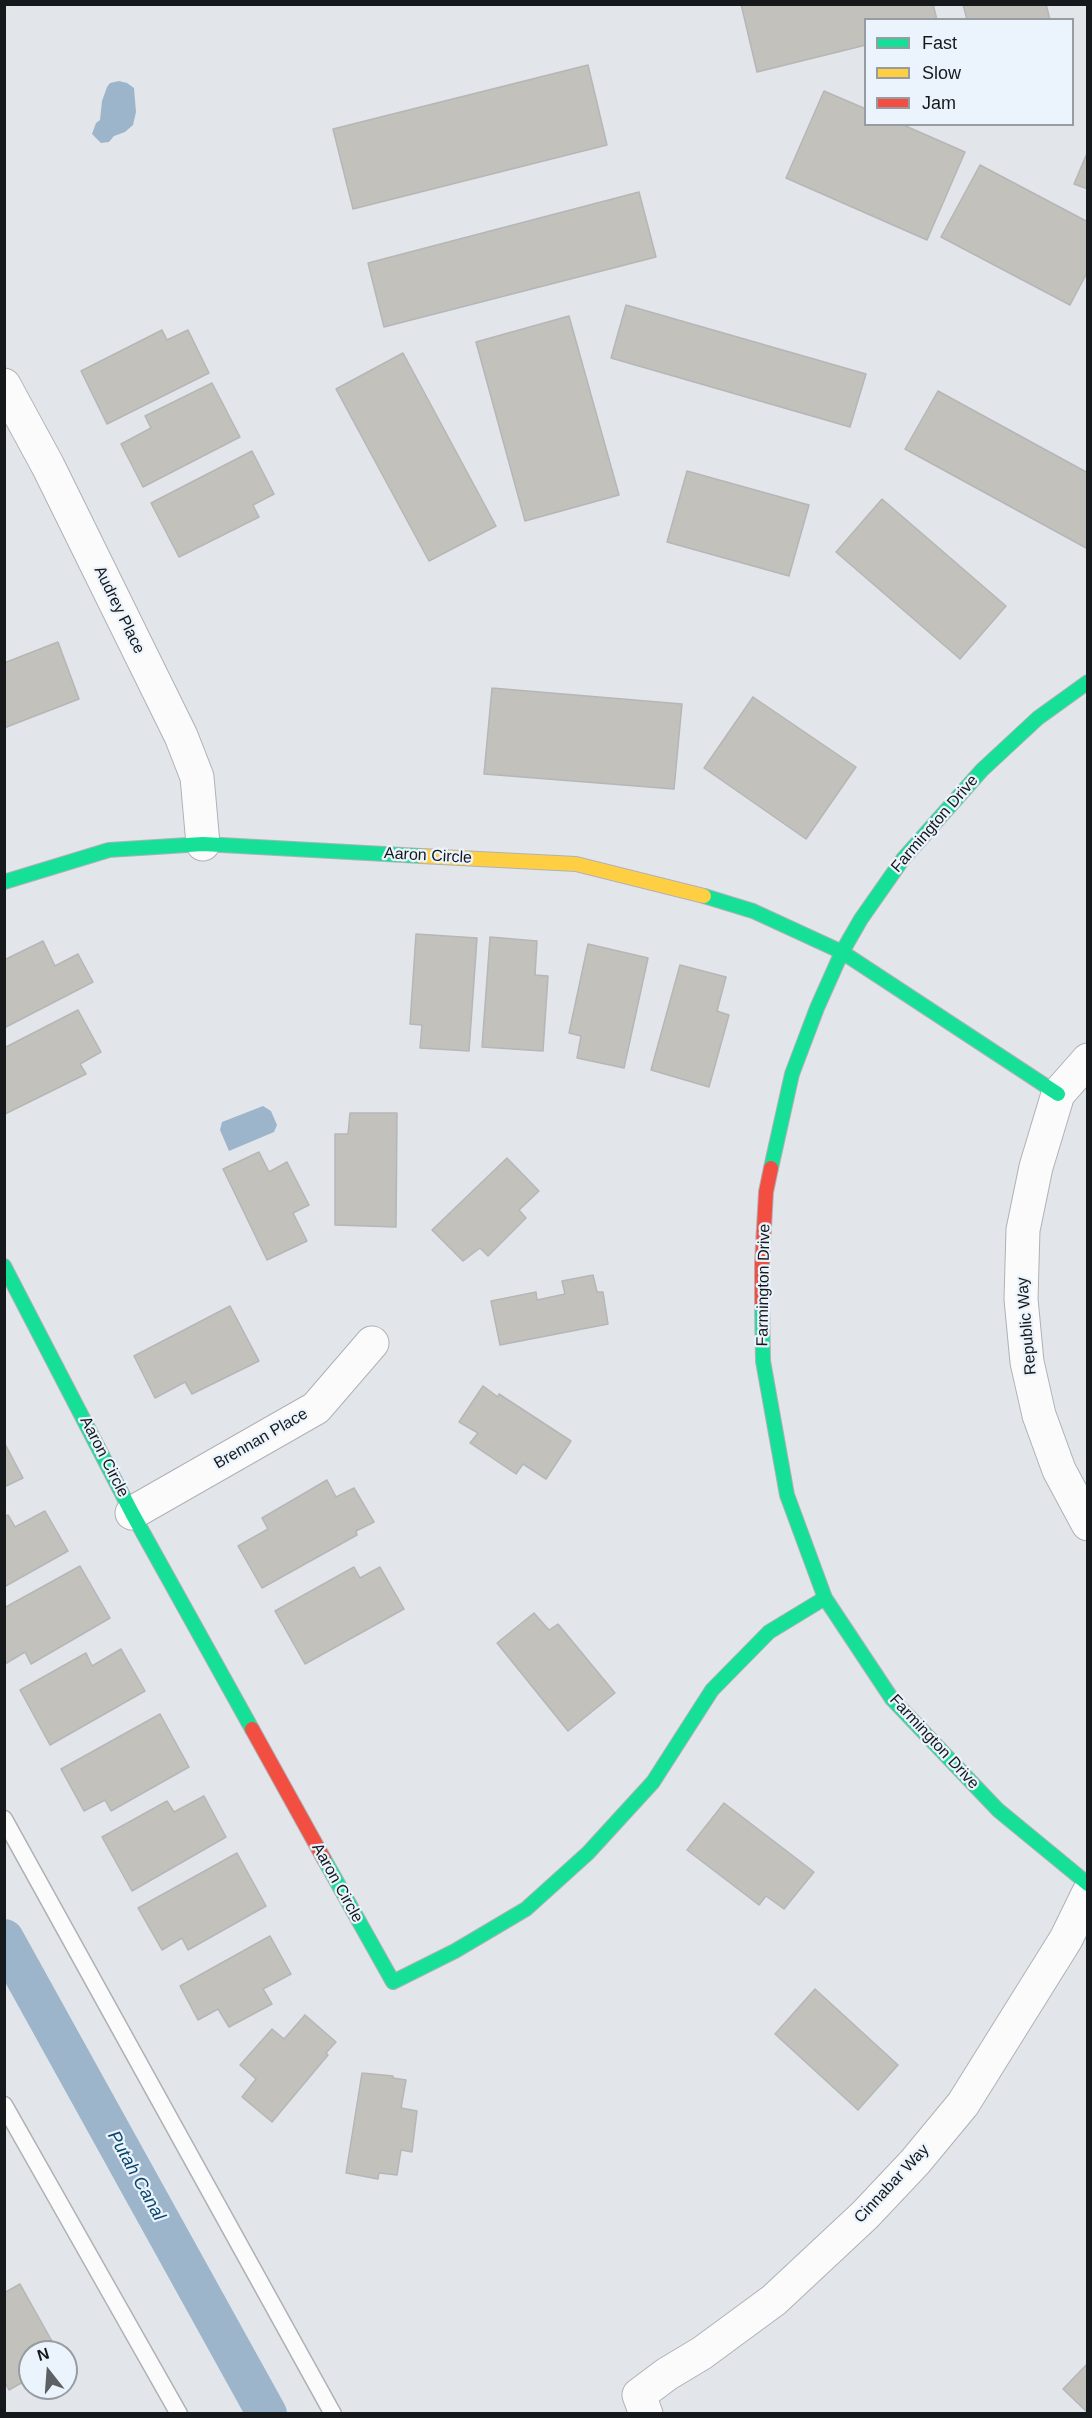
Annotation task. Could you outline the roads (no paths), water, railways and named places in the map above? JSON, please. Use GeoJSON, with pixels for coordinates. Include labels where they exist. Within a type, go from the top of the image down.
{"type":"FeatureCollection","features":[{"type":"Feature","properties":{"kind":"street","name":"Audrey Place"},"geometry":{"type":"LineString","coordinates":[[4,385],[48,466],[181,736],[197,777],[203,844]]}},
{"type":"Feature","properties":{"kind":"street","name":"Farmington Drive"},"geometry":{"type":"LineString","coordinates":[[1088,682],[1038,718],[982,770],[903,859],[861,919],[842,952],[817,1008],[792,1074],[766,1192],[762,1263],[763,1361],[785,1484],[825,1598],[892,1699],[998,1810],[1088,1884]]}},
{"type":"Feature","properties":{"kind":"street","name":"Aaron Circle"},"geometry":{"type":"LineString","coordinates":[[4,882],[109,850],[203,844],[576,864],[684,890],[753,911],[842,952],[1058,1094]]}},
{"type":"Feature","properties":{"kind":"street","name":"Republic Way"},"geometry":{"type":"LineString","coordinates":[[1088,1060],[1058,1094],[1036,1167],[1023,1230],[1021,1299],[1027,1362],[1039,1415],[1059,1470],[1088,1524]]}},
{"type":"Feature","properties":{"kind":"street","name":"Aaron Circle"},"geometry":{"type":"LineString","coordinates":[[4,1266],[132,1513],[393,1982],[455,1951],[526,1909],[588,1853],[653,1782],[712,1690],[769,1632],[825,1598]]}},
{"type":"Feature","properties":{"kind":"street","name":"Brennan Place"},"geometry":{"type":"LineString","coordinates":[[132,1513],[316,1408],[372,1343]]}},
{"type":"Feature","properties":{"kind":"street","name":"Cinnabar Way"},"geometry":{"type":"LineString","coordinates":[[646,2414],[639,2395],[667,2374],[702,2354],[774,2300],[865,2215],[915,2162],[963,2104],[1066,1939],[1088,1894]]}},
{"type":"Feature","properties":{"kind":"lane"},"geometry":{"type":"LineString","coordinates":[[4,1819],[333,2414]]}},
{"type":"Feature","properties":{"kind":"lane"},"geometry":{"type":"LineString","coordinates":[[4,2105],[179,2414]]}},
{"type":"Feature","properties":{"kind":"water"},"geometry":{"type":"Polygon","coordinates":[[[119,81],[134,88],[136,112],[133,125],[125,132],[114,136],[109,142],[101,143],[92,134],[96,123],[100,120],[102,101],[107,87],[110,83],[119,81]]]}},
{"type":"Feature","properties":{"kind":"water"},"geometry":{"type":"Polygon","coordinates":[[[263,1106],[271,1111],[277,1125],[274,1132],[229,1151],[220,1130],[222,1122],[263,1106]]]}},
{"type":"Feature","properties":{"kind":"waterway","name":"Putah Canal"},"geometry":{"type":"LineString","coordinates":[[4,1939],[267,2414]]}}]}
